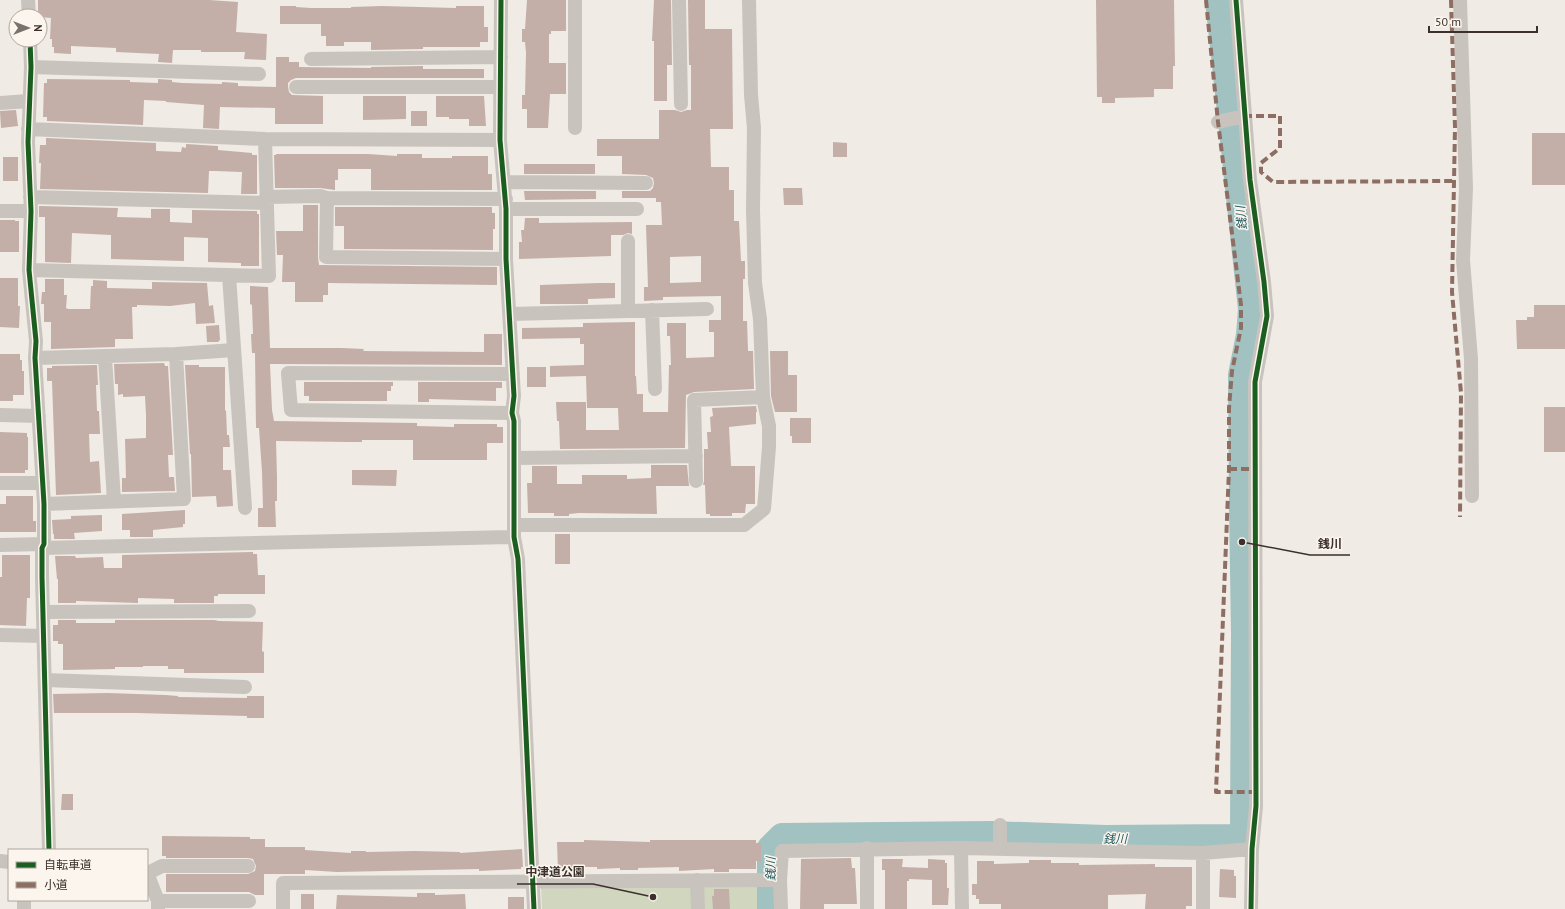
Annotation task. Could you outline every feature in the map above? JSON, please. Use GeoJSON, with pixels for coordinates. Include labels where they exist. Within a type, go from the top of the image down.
{"type":"FeatureCollection","features":[{"type":"Feature","properties":{"kind":"street"},"geometry":{"type":"LineString","coordinates":[[501,0],[500,140],[506,204],[506,260],[514,396],[512,413],[514,421],[514,531],[518,559],[534,909]]}},
{"type":"Feature","properties":{"kind":"street"},"geometry":{"type":"LineString","coordinates":[[575,0],[575,128]]}},
{"type":"Feature","properties":{"kind":"street"},"geometry":{"type":"LineString","coordinates":[[679,0],[681,104]]}},
{"type":"Feature","properties":{"kind":"street"},"geometry":{"type":"LineString","coordinates":[[0,545],[43,546],[744,525],[764,509],[769,433],[763,397],[760,319],[755,283],[753,210],[754,128],[751,95],[749,0]]}},
{"type":"Feature","properties":{"kind":"street"},"geometry":{"type":"LineString","coordinates":[[1236,0],[1242,117],[1264,282],[1266,316],[1256,382],[1256,806],[1252,849],[1251,909]]}},
{"type":"Feature","properties":{"kind":"street"},"geometry":{"type":"LineString","coordinates":[[1460,0],[1466,188],[1463,260],[1471,359],[1472,496]]}},
{"type":"Feature","properties":{"kind":"street"},"geometry":{"type":"LineString","coordinates":[[30,48],[31,67],[28,129],[31,212],[29,270],[36,341],[35,358],[44,504],[43,636],[48,849]]}},
{"type":"Feature","properties":{"kind":"street"},"geometry":{"type":"LineString","coordinates":[[311,59],[501,58]]}},
{"type":"Feature","properties":{"kind":"street"},"geometry":{"type":"LineString","coordinates":[[31,67],[259,74]]}},
{"type":"Feature","properties":{"kind":"street"},"geometry":{"type":"LineString","coordinates":[[296,87],[500,87]]}},
{"type":"Feature","properties":{"kind":"street"},"geometry":{"type":"LineString","coordinates":[[0,102],[29,101]]}},
{"type":"Feature","properties":{"kind":"street"},"geometry":{"type":"LineString","coordinates":[[1219,121],[1242,117]]}},
{"type":"Feature","properties":{"kind":"street"},"geometry":{"type":"LineString","coordinates":[[28,129],[265,139],[500,140]]}},
{"type":"Feature","properties":{"kind":"street"},"geometry":{"type":"LineString","coordinates":[[29,270],[269,276],[265,139]]}},
{"type":"Feature","properties":{"kind":"street"},"geometry":{"type":"LineString","coordinates":[[504,182],[646,183]]}},
{"type":"Feature","properties":{"kind":"street"},"geometry":{"type":"LineString","coordinates":[[30,197],[266,200],[320,196],[327,198],[637,210]]}},
{"type":"Feature","properties":{"kind":"street"},"geometry":{"type":"LineString","coordinates":[[327,198],[326,257],[506,260]]}},
{"type":"Feature","properties":{"kind":"street"},"geometry":{"type":"LineString","coordinates":[[0,211],[31,212]]}},
{"type":"Feature","properties":{"kind":"street"},"geometry":{"type":"LineString","coordinates":[[628,241],[628,311]]}},
{"type":"Feature","properties":{"kind":"street"},"geometry":{"type":"LineString","coordinates":[[229,275],[245,508]]}},
{"type":"Feature","properties":{"kind":"street"},"geometry":{"type":"LineString","coordinates":[[510,314],[707,309]]}},
{"type":"Feature","properties":{"kind":"street"},"geometry":{"type":"LineString","coordinates":[[652,310],[655,389]]}},
{"type":"Feature","properties":{"kind":"street"},"geometry":{"type":"LineString","coordinates":[[35,358],[105,357],[234,350]]}},
{"type":"Feature","properties":{"kind":"street"},"geometry":{"type":"LineString","coordinates":[[44,504],[184,499],[176,354]]}},
{"type":"Feature","properties":{"kind":"street"},"geometry":{"type":"LineString","coordinates":[[105,357],[114,501]]}},
{"type":"Feature","properties":{"kind":"street"},"geometry":{"type":"LineString","coordinates":[[512,413],[291,410],[288,373],[513,374]]}},
{"type":"Feature","properties":{"kind":"street"},"geometry":{"type":"LineString","coordinates":[[696,481],[694,400],[763,397]]}},
{"type":"Feature","properties":{"kind":"street"},"geometry":{"type":"LineString","coordinates":[[0,415],[39,416]]}},
{"type":"Feature","properties":{"kind":"street"},"geometry":{"type":"LineString","coordinates":[[514,458],[696,456]]}},
{"type":"Feature","properties":{"kind":"street"},"geometry":{"type":"LineString","coordinates":[[0,483],[43,483]]}},
{"type":"Feature","properties":{"kind":"street"},"geometry":{"type":"LineString","coordinates":[[43,612],[249,611]]}},
{"type":"Feature","properties":{"kind":"street"},"geometry":{"type":"LineString","coordinates":[[0,635],[43,636]]}},
{"type":"Feature","properties":{"kind":"street"},"geometry":{"type":"LineString","coordinates":[[45,680],[245,687]]}},
{"type":"Feature","properties":{"kind":"street"},"geometry":{"type":"LineString","coordinates":[[1000,825],[1000,848]]}},
{"type":"Feature","properties":{"kind":"street"},"geometry":{"type":"LineString","coordinates":[[781,909],[773,880],[782,850],[867,848],[1000,848],[1202,852],[1252,849]]}},
{"type":"Feature","properties":{"kind":"street"},"geometry":{"type":"LineString","coordinates":[[867,848],[867,909]]}},
{"type":"Feature","properties":{"kind":"street"},"geometry":{"type":"LineString","coordinates":[[961,848],[962,909]]}},
{"type":"Feature","properties":{"kind":"street"},"geometry":{"type":"LineString","coordinates":[[1202,852],[1203,909]]}},
{"type":"Feature","properties":{"kind":"street"},"geometry":{"type":"LineString","coordinates":[[148,873],[162,866],[248,866]]}},
{"type":"Feature","properties":{"kind":"street"},"geometry":{"type":"LineString","coordinates":[[148,876],[158,905],[249,901]]}},
{"type":"Feature","properties":{"kind":"street"},"geometry":{"type":"LineString","coordinates":[[697,880],[698,909]]}},
{"type":"Feature","properties":{"kind":"street"},"geometry":{"type":"LineString","coordinates":[[283,909],[283,883],[773,880]]}},
{"type":"Feature","properties":{"kind":"green space"},"geometry":{"type":"Polygon","coordinates":[[[764,882],[764,909],[542,909],[541,885],[764,882]]]}},
{"type":"Feature","properties":{"kind":"building"},"geometry":{"type":"Polygon","coordinates":[[[38,0],[209,0],[238,2],[236,32],[267,34],[266,60],[244,59],[245,52],[201,52],[201,50],[173,50],[172,63],[158,62],[159,54],[116,52],[116,48],[71,46],[71,54],[54,53],[52,39],[50,39],[51,18],[48,18],[48,8],[38,8],[38,0]]]}},
{"type":"Feature","properties":{"kind":"building"},"geometry":{"type":"Polygon","coordinates":[[[527,0],[566,0],[566,31],[551,31],[551,34],[549,34],[549,63],[566,63],[566,94],[550,94],[548,128],[527,128],[527,109],[522,109],[522,95],[525,95],[526,53],[525,42],[522,42],[522,29],[525,29],[527,0]]]}},
{"type":"Feature","properties":{"kind":"building"},"geometry":{"type":"Polygon","coordinates":[[[654,0],[671,0],[672,65],[667,65],[667,101],[654,101],[654,41],[652,41],[654,0]]]}},
{"type":"Feature","properties":{"kind":"building"},"geometry":{"type":"Polygon","coordinates":[[[688,0],[705,0],[705,29],[732,29],[733,129],[710,129],[711,167],[729,167],[729,190],[734,190],[734,221],[739,221],[741,261],[745,261],[745,279],[743,279],[743,321],[747,321],[748,351],[753,351],[754,389],[694,392],[686,395],[685,448],[560,449],[559,421],[557,421],[556,402],[586,402],[586,430],[619,430],[618,408],[587,408],[586,376],[550,377],[550,366],[584,365],[584,344],[580,344],[580,338],[522,339],[522,328],[583,327],[583,323],[635,322],[635,376],[637,394],[643,394],[643,412],[668,412],[669,365],[671,365],[670,336],[667,336],[667,323],[686,323],[686,358],[714,357],[714,332],[709,332],[709,320],[721,320],[721,296],[663,297],[663,300],[644,301],[644,287],[648,287],[646,225],[662,225],[661,202],[656,202],[656,198],[622,198],[622,191],[650,191],[653,188],[653,178],[646,175],[622,174],[622,156],[597,156],[597,139],[659,139],[659,110],[675,110],[681,112],[691,110],[691,65],[689,65],[688,0]],[[701,256],[670,257],[670,283],[701,282],[701,256]]]}},
{"type":"Feature","properties":{"kind":"building"},"geometry":{"type":"Polygon","coordinates":[[[1096,0],[1174,0],[1175,66],[1173,66],[1173,89],[1154,89],[1154,97],[1115,98],[1115,103],[1102,103],[1102,97],[1097,97],[1096,0]]]}},
{"type":"Feature","properties":{"kind":"building"},"geometry":{"type":"Polygon","coordinates":[[[280,6],[311,8],[382,6],[456,8],[456,6],[484,6],[484,27],[488,27],[488,42],[480,42],[480,47],[423,47],[423,49],[371,50],[371,42],[344,42],[344,46],[326,46],[326,36],[321,36],[321,24],[280,24],[280,6]]]}},
{"type":"Feature","properties":{"kind":"building"},"geometry":{"type":"Polygon","coordinates":[[[276,57],[289,57],[289,62],[299,62],[299,67],[371,68],[423,66],[423,69],[484,69],[484,78],[296,78],[291,80],[288,83],[288,87],[289,92],[292,95],[323,96],[323,124],[275,124],[275,108],[220,107],[219,129],[203,128],[204,105],[144,100],[143,125],[47,121],[47,117],[43,117],[44,83],[47,83],[47,79],[130,80],[130,82],[158,83],[158,79],[172,80],[172,82],[182,83],[222,84],[222,82],[238,83],[238,86],[276,87],[276,57]]]}},
{"type":"Feature","properties":{"kind":"building"},"geometry":{"type":"Polygon","coordinates":[[[363,96],[406,96],[406,119],[363,120],[363,96]]]}},
{"type":"Feature","properties":{"kind":"building"},"geometry":{"type":"Polygon","coordinates":[[[436,96],[484,96],[486,126],[469,126],[469,119],[449,119],[449,117],[436,117],[436,96]]]}},
{"type":"Feature","properties":{"kind":"building"},"geometry":{"type":"Polygon","coordinates":[[[16,110],[18,126],[1,128],[0,111],[16,110]]]}},
{"type":"Feature","properties":{"kind":"building"},"geometry":{"type":"Polygon","coordinates":[[[411,111],[427,111],[427,126],[411,126],[411,111]]]}},
{"type":"Feature","properties":{"kind":"building"},"geometry":{"type":"Polygon","coordinates":[[[1532,133],[1565,133],[1565,185],[1532,185],[1532,133]]]}},
{"type":"Feature","properties":{"kind":"building"},"geometry":{"type":"Polygon","coordinates":[[[46,138],[156,143],[156,151],[181,152],[182,147],[186,148],[186,144],[218,146],[218,150],[252,153],[252,155],[257,155],[257,194],[241,194],[242,172],[215,171],[209,171],[208,193],[40,189],[40,145],[46,145],[46,138]]]}},
{"type":"Feature","properties":{"kind":"building"},"geometry":{"type":"Polygon","coordinates":[[[833,142],[847,143],[847,157],[833,157],[833,142]]]}},
{"type":"Feature","properties":{"kind":"building"},"geometry":{"type":"Polygon","coordinates":[[[368,154],[397,156],[397,154],[422,154],[422,158],[488,156],[488,174],[492,174],[492,190],[371,190],[371,169],[338,169],[338,180],[335,180],[335,190],[320,188],[275,188],[274,155],[368,154]]]}},
{"type":"Feature","properties":{"kind":"building"},"geometry":{"type":"Polygon","coordinates":[[[3,157],[18,157],[18,181],[3,181],[3,157]]]}},
{"type":"Feature","properties":{"kind":"building"},"geometry":{"type":"Polygon","coordinates":[[[524,164],[595,164],[595,174],[524,174],[524,164]]]}},
{"type":"Feature","properties":{"kind":"building"},"geometry":{"type":"Polygon","coordinates":[[[783,188],[802,188],[803,205],[784,205],[783,188]]]}},
{"type":"Feature","properties":{"kind":"building"},"geometry":{"type":"Polygon","coordinates":[[[524,191],[596,191],[596,199],[525,200],[524,191]]]}},
{"type":"Feature","properties":{"kind":"building"},"geometry":{"type":"Polygon","coordinates":[[[303,205],[318,205],[319,265],[497,267],[497,285],[328,283],[328,295],[323,295],[323,302],[295,302],[295,282],[282,282],[283,255],[277,255],[276,231],[303,231],[303,205]]]}},
{"type":"Feature","properties":{"kind":"building"},"geometry":{"type":"Polygon","coordinates":[[[39,206],[118,208],[117,217],[151,218],[151,209],[170,209],[170,222],[192,223],[192,210],[257,211],[257,214],[259,214],[259,266],[241,266],[241,263],[208,262],[208,238],[184,237],[184,261],[111,259],[111,235],[72,233],[71,263],[45,262],[45,217],[39,217],[39,206]]]}},
{"type":"Feature","properties":{"kind":"building"},"geometry":{"type":"Polygon","coordinates":[[[335,207],[492,207],[492,213],[495,213],[493,250],[344,249],[344,226],[335,226],[335,207]]]}},
{"type":"Feature","properties":{"kind":"building"},"geometry":{"type":"Polygon","coordinates":[[[525,218],[539,218],[539,223],[632,222],[632,234],[611,235],[611,256],[519,259],[519,242],[522,242],[521,230],[524,230],[525,218]]]}},
{"type":"Feature","properties":{"kind":"building"},"geometry":{"type":"Polygon","coordinates":[[[0,220],[19,221],[19,252],[0,252],[0,220]]]}},
{"type":"Feature","properties":{"kind":"building"},"geometry":{"type":"Polygon","coordinates":[[[0,278],[18,278],[18,306],[20,306],[19,328],[0,327],[0,278]]]}},
{"type":"Feature","properties":{"kind":"building"},"geometry":{"type":"Polygon","coordinates":[[[45,279],[64,279],[64,295],[67,295],[66,308],[68,309],[90,309],[91,286],[93,286],[93,280],[107,281],[107,288],[152,289],[152,282],[207,283],[209,306],[213,305],[215,323],[196,324],[195,303],[170,306],[137,305],[137,307],[132,307],[133,339],[115,339],[115,347],[51,349],[51,322],[44,322],[44,304],[41,304],[42,292],[45,292],[45,279]]]}},
{"type":"Feature","properties":{"kind":"building"},"geometry":{"type":"Polygon","coordinates":[[[615,283],[615,298],[588,299],[588,304],[540,304],[540,285],[615,283]]]}},
{"type":"Feature","properties":{"kind":"building"},"geometry":{"type":"Polygon","coordinates":[[[250,286],[268,287],[270,348],[341,348],[364,349],[363,351],[484,352],[484,334],[502,334],[502,365],[270,364],[272,410],[274,421],[417,423],[417,426],[454,427],[454,424],[497,424],[497,427],[503,427],[503,443],[487,443],[487,460],[413,460],[413,440],[362,440],[362,442],[276,441],[276,527],[258,527],[258,508],[263,508],[262,472],[259,428],[256,428],[255,353],[252,353],[251,334],[253,334],[250,286]]]}},
{"type":"Feature","properties":{"kind":"building"},"geometry":{"type":"Polygon","coordinates":[[[1534,305],[1565,305],[1565,349],[1517,349],[1516,320],[1527,320],[1527,317],[1534,317],[1534,305]]]}},
{"type":"Feature","properties":{"kind":"building"},"geometry":{"type":"Polygon","coordinates":[[[219,325],[220,340],[218,342],[207,342],[206,326],[219,325]]]}},
{"type":"Feature","properties":{"kind":"building"},"geometry":{"type":"Polygon","coordinates":[[[770,351],[788,351],[788,375],[797,375],[797,412],[775,412],[771,396],[770,351]]]}},
{"type":"Feature","properties":{"kind":"building"},"geometry":{"type":"Polygon","coordinates":[[[0,354],[20,354],[20,360],[22,360],[22,371],[24,371],[24,395],[13,395],[13,401],[0,401],[0,354]]]}},
{"type":"Feature","properties":{"kind":"building"},"geometry":{"type":"Polygon","coordinates":[[[164,363],[165,366],[168,366],[173,455],[168,455],[169,477],[174,477],[175,491],[122,492],[122,478],[126,478],[125,439],[146,438],[145,396],[123,397],[123,394],[118,395],[118,384],[115,384],[114,364],[164,363]]]}},
{"type":"Feature","properties":{"kind":"building"},"geometry":{"type":"Polygon","coordinates":[[[97,365],[97,411],[99,411],[100,434],[89,434],[90,462],[99,461],[101,493],[56,495],[52,381],[47,381],[47,368],[52,368],[52,366],[97,365]]]}},
{"type":"Feature","properties":{"kind":"building"},"geometry":{"type":"Polygon","coordinates":[[[185,365],[199,365],[199,367],[225,367],[225,411],[226,410],[227,435],[229,435],[230,447],[223,447],[223,470],[231,470],[233,506],[217,507],[216,496],[192,497],[191,454],[185,365]]]}},
{"type":"Feature","properties":{"kind":"building"},"geometry":{"type":"Polygon","coordinates":[[[527,367],[546,367],[546,387],[527,387],[527,367]]]}},
{"type":"Feature","properties":{"kind":"building"},"geometry":{"type":"Polygon","coordinates":[[[304,382],[393,382],[393,386],[391,386],[391,391],[387,391],[387,401],[309,401],[309,396],[304,396],[304,382]]]}},
{"type":"Feature","properties":{"kind":"building"},"geometry":{"type":"Polygon","coordinates":[[[418,382],[502,382],[502,388],[496,388],[496,401],[429,399],[429,402],[418,402],[418,382]]]}},
{"type":"Feature","properties":{"kind":"building"},"geometry":{"type":"Polygon","coordinates":[[[756,406],[756,424],[729,427],[731,466],[755,466],[755,504],[746,504],[745,513],[732,513],[732,516],[710,516],[710,514],[706,514],[705,485],[703,485],[704,449],[708,449],[707,432],[711,432],[710,417],[713,416],[712,408],[756,406]]]}},
{"type":"Feature","properties":{"kind":"building"},"geometry":{"type":"Polygon","coordinates":[[[1544,407],[1565,407],[1565,452],[1544,452],[1544,407]]]}},
{"type":"Feature","properties":{"kind":"building"},"geometry":{"type":"Polygon","coordinates":[[[790,418],[811,418],[811,443],[792,443],[792,436],[790,436],[790,418]]]}},
{"type":"Feature","properties":{"kind":"building"},"geometry":{"type":"Polygon","coordinates":[[[0,432],[27,433],[28,470],[25,470],[25,473],[0,473],[0,432]]]}},
{"type":"Feature","properties":{"kind":"building"},"geometry":{"type":"Polygon","coordinates":[[[651,465],[687,465],[689,486],[656,486],[657,514],[579,513],[569,514],[569,516],[554,516],[554,513],[528,513],[527,483],[532,483],[532,466],[557,466],[557,484],[582,484],[582,475],[627,475],[627,479],[651,478],[651,465]]]}},
{"type":"Feature","properties":{"kind":"building"},"geometry":{"type":"Polygon","coordinates":[[[352,470],[397,470],[396,486],[352,485],[352,470]]]}},
{"type":"Feature","properties":{"kind":"building"},"geometry":{"type":"Polygon","coordinates":[[[6,496],[33,496],[33,521],[36,521],[36,532],[0,532],[0,504],[6,504],[6,496]]]}},
{"type":"Feature","properties":{"kind":"building"},"geometry":{"type":"Polygon","coordinates":[[[185,510],[185,524],[183,524],[183,527],[153,530],[153,537],[130,537],[130,530],[122,530],[122,514],[185,510]]]}},
{"type":"Feature","properties":{"kind":"building"},"geometry":{"type":"Polygon","coordinates":[[[102,515],[102,531],[74,533],[75,539],[54,539],[52,520],[71,519],[71,516],[102,515]]]}},
{"type":"Feature","properties":{"kind":"building"},"geometry":{"type":"Polygon","coordinates":[[[555,534],[570,534],[570,564],[555,564],[555,534]]]}},
{"type":"Feature","properties":{"kind":"building"},"geometry":{"type":"Polygon","coordinates":[[[253,552],[253,554],[257,554],[258,575],[265,575],[265,594],[218,594],[218,596],[214,596],[214,603],[174,603],[174,599],[138,598],[138,603],[76,601],[76,603],[58,603],[58,579],[55,556],[75,556],[76,558],[103,557],[104,568],[122,568],[122,555],[253,552]]]}},
{"type":"Feature","properties":{"kind":"building"},"geometry":{"type":"Polygon","coordinates":[[[2,555],[30,555],[30,598],[27,598],[26,626],[0,625],[0,577],[2,577],[2,555]]]}},
{"type":"Feature","properties":{"kind":"building"},"geometry":{"type":"Polygon","coordinates":[[[58,620],[76,620],[76,623],[115,623],[115,620],[214,620],[263,622],[262,651],[264,652],[264,673],[184,673],[184,669],[168,669],[168,666],[63,670],[63,644],[58,644],[58,641],[53,641],[53,625],[58,625],[58,620]]]}},
{"type":"Feature","properties":{"kind":"building"},"geometry":{"type":"Polygon","coordinates":[[[108,693],[165,695],[178,697],[247,698],[247,696],[264,696],[264,718],[247,718],[247,716],[137,713],[54,713],[53,694],[108,693]]]}},
{"type":"Feature","properties":{"kind":"building"},"geometry":{"type":"Polygon","coordinates":[[[62,794],[73,794],[73,810],[61,810],[62,794]]]}},
{"type":"Feature","properties":{"kind":"building"},"geometry":{"type":"Polygon","coordinates":[[[162,836],[250,837],[250,839],[265,839],[265,847],[305,847],[305,850],[351,853],[351,851],[415,851],[460,853],[522,849],[523,867],[521,867],[521,869],[479,871],[479,869],[337,872],[305,870],[305,874],[264,874],[264,895],[255,895],[249,892],[166,892],[166,874],[248,874],[255,871],[256,866],[253,859],[248,858],[166,858],[166,856],[162,856],[162,836]]]}},
{"type":"Feature","properties":{"kind":"building"},"geometry":{"type":"Polygon","coordinates":[[[584,840],[650,842],[650,840],[756,840],[756,843],[761,843],[761,861],[756,861],[756,869],[729,869],[729,872],[714,872],[714,869],[679,871],[679,867],[620,870],[620,868],[597,869],[597,867],[571,867],[571,870],[558,871],[557,842],[584,842],[584,840]]]}},
{"type":"Feature","properties":{"kind":"building"},"geometry":{"type":"Polygon","coordinates":[[[851,858],[852,868],[855,868],[857,904],[824,904],[824,909],[800,909],[801,859],[851,858]]]}},
{"type":"Feature","properties":{"kind":"building"},"geometry":{"type":"Polygon","coordinates":[[[882,859],[903,859],[902,867],[928,868],[928,859],[945,860],[945,863],[947,863],[947,888],[949,888],[948,905],[932,905],[932,880],[909,879],[909,881],[907,881],[907,909],[885,909],[885,870],[882,870],[882,859]]]}},
{"type":"Feature","properties":{"kind":"building"},"geometry":{"type":"Polygon","coordinates":[[[1029,860],[1051,860],[1051,863],[1079,863],[1079,865],[1155,864],[1155,867],[1192,867],[1192,906],[1186,906],[1186,909],[1145,909],[1146,894],[1108,895],[1108,909],[1001,909],[1001,904],[979,904],[979,899],[976,899],[976,895],[972,895],[972,884],[977,884],[977,861],[994,861],[994,864],[1029,863],[1029,860]]]}},
{"type":"Feature","properties":{"kind":"building"},"geometry":{"type":"Polygon","coordinates":[[[1220,869],[1234,870],[1234,876],[1236,876],[1236,898],[1219,897],[1220,869]]]}},
{"type":"Feature","properties":{"kind":"building"},"geometry":{"type":"Polygon","coordinates":[[[714,889],[729,889],[730,909],[713,909],[712,896],[714,896],[714,889]]]}},
{"type":"Feature","properties":{"kind":"building"},"geometry":{"type":"Polygon","coordinates":[[[417,893],[435,893],[435,895],[465,894],[466,909],[336,909],[337,895],[417,897],[417,893]]]}},
{"type":"Feature","properties":{"kind":"building"},"geometry":{"type":"Polygon","coordinates":[[[301,894],[314,894],[314,909],[301,909],[301,894]]]}},
{"type":"Feature","properties":{"kind":"building"},"geometry":{"type":"Polygon","coordinates":[[[508,897],[524,897],[524,909],[508,909],[508,897]]]}},
{"type":"Feature","properties":{"kind":"waterway","name":"銭川"},"geometry":{"type":"LineString","coordinates":[[770,909],[770,848],[782,836],[991,834],[1105,838],[1235,837],[1243,832],[1244,634],[1241,375],[1249,335],[1251,309],[1218,0]]}},
{"type":"Feature","properties":{"kind":"marked path"},"geometry":{"type":"LineString","coordinates":[[1206,0],[1218,122],[1241,305],[1241,328],[1232,371],[1229,408],[1229,469],[1216,792],[1256,792]]}},
{"type":"Feature","properties":{"kind":"marked path"},"geometry":{"type":"LineString","coordinates":[[1451,0],[1455,127],[1452,292],[1461,393],[1460,517]]}},
{"type":"Feature","properties":{"kind":"marked path"},"geometry":{"type":"LineString","coordinates":[[1244,116],[1280,116],[1280,148],[1261,163],[1261,172],[1273,182],[1453,181]]}},
{"type":"Feature","properties":{"kind":"marked path"},"geometry":{"type":"LineString","coordinates":[[1229,469],[1255,469]]}},
{"type":"Feature","properties":{"kind":"cycle path"},"geometry":{"type":"LineString","coordinates":[[501,0],[500,140],[506,209],[506,259],[514,396],[512,413],[514,421],[514,537],[518,559],[534,909]]}},
{"type":"Feature","properties":{"kind":"cycle path"},"geometry":{"type":"LineString","coordinates":[[1236,0],[1250,180],[1264,282],[1267,316],[1255,382],[1256,806],[1252,849],[1251,909]]}},
{"type":"Feature","properties":{"kind":"cycle path"},"geometry":{"type":"LineString","coordinates":[[30,48],[28,142],[31,211],[29,270],[36,341],[35,358],[44,504],[42,577],[49,849]]}},
{"type":"Feature","properties":{"kind":"place","name":"銭川"},"geometry":{"type":"Point","coordinates":[1242,542]}},
{"type":"Feature","properties":{"kind":"place","name":"中津道公園"},"geometry":{"type":"Point","coordinates":[653,897]}}]}
